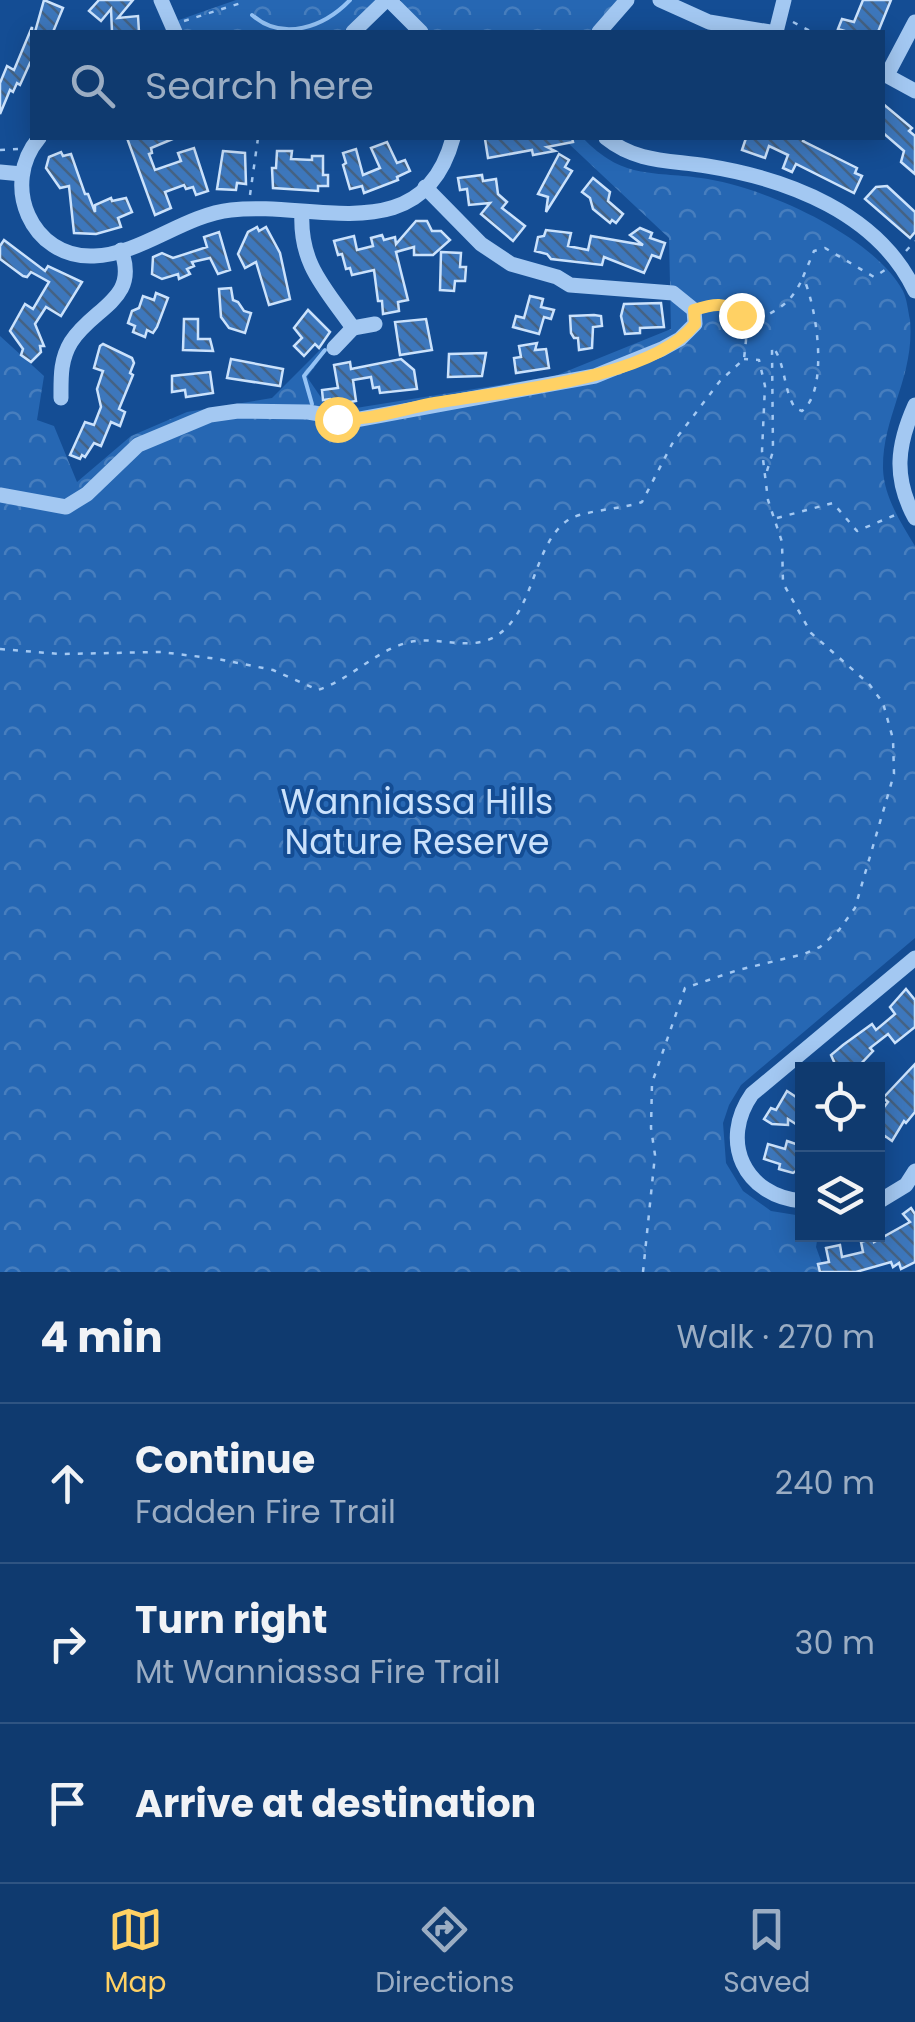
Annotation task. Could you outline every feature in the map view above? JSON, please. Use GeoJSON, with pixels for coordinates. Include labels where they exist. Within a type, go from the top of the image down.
{"type":"FeatureCollection","features":[{"type":"Feature","properties":{"kind":"street"},"geometry":{"type":"LineString","coordinates":[[161,0],[177,27]]}},
{"type":"Feature","properties":{"kind":"street"},"geometry":{"type":"LineString","coordinates":[[355,30],[388,0],[418,30]]}},
{"type":"Feature","properties":{"kind":"street"},"geometry":{"type":"LineString","coordinates":[[601,30],[627,0]]}},
{"type":"Feature","properties":{"kind":"street"},"geometry":{"type":"LineString","coordinates":[[660,0],[709,22],[760,30]]}},
{"type":"Feature","properties":{"kind":"street"},"geometry":{"type":"LineString","coordinates":[[774,30],[784,0]]}},
{"type":"Feature","properties":{"kind":"street"},"geometry":{"type":"LineString","coordinates":[[915,22],[885,74],[915,91]]}},
{"type":"Feature","properties":{"kind":"street"},"geometry":{"type":"LineString","coordinates":[[37,140],[26,157],[22,174],[22,208],[43,237],[73,254],[96,256],[121,250],[210,214],[252,209],[375,214],[411,198],[426,186],[440,168],[452,140]]}},
{"type":"Feature","properties":{"kind":"street"},"geometry":{"type":"LineString","coordinates":[[609,140],[650,160],[738,171],[810,196],[871,234],[892,254],[915,292]]}},
{"type":"Feature","properties":{"kind":"street"},"geometry":{"type":"LineString","coordinates":[[0,172],[22,174]]}},
{"type":"Feature","properties":{"kind":"street"},"geometry":{"type":"LineString","coordinates":[[0,495],[66,507],[87,494],[138,445],[210,415],[308,412],[354,420],[596,376],[680,340],[695,324],[694,310],[673,293],[570,284],[502,260],[481,244],[426,186]]}},
{"type":"Feature","properties":{"kind":"street"},"geometry":{"type":"LineString","coordinates":[[302,212],[302,244],[307,262],[354,328]]}},
{"type":"Feature","properties":{"kind":"street"},"geometry":{"type":"LineString","coordinates":[[61,398],[62,362],[69,345],[124,287],[127,268],[121,250]]}},
{"type":"Feature","properties":{"kind":"street"},"geometry":{"type":"LineString","coordinates":[[334,348],[354,328],[376,324]]}},
{"type":"Feature","properties":{"kind":"street"},"geometry":{"type":"LineString","coordinates":[[912,513],[898,458],[915,405]]}},
{"type":"Feature","properties":{"kind":"street"},"geometry":{"type":"LineString","coordinates":[[795,1199],[768,1190],[743,1165],[735,1141],[742,1108],[752,1094],[915,958]]}},
{"type":"Feature","properties":{"kind":"street"},"geometry":{"type":"LineString","coordinates":[[885,1199],[894,1195],[915,1172]]}},
{"type":"Feature","properties":{"kind":"path"},"geometry":{"type":"LineString","coordinates":[[177,27],[243,0]]}},
{"type":"Feature","properties":{"kind":"path"},"geometry":{"type":"LineString","coordinates":[[790,18],[807,30]]}},
{"type":"Feature","properties":{"kind":"path"},"geometry":{"type":"LineString","coordinates":[[252,209],[251,182],[258,140]]}},
{"type":"Feature","properties":{"kind":"path"},"geometry":{"type":"LineString","coordinates":[[903,255],[915,241]]}},
{"type":"Feature","properties":{"kind":"path"},"geometry":{"type":"LineString","coordinates":[[746,323],[773,314],[795,296],[814,250],[825,248],[874,277],[894,264]]}},
{"type":"Feature","properties":{"kind":"path"},"geometry":{"type":"LineString","coordinates":[[766,473],[773,451],[772,349],[780,358],[784,383],[795,408],[802,411],[810,405],[817,374],[817,321],[803,277]]}},
{"type":"Feature","properties":{"kind":"path"},"geometry":{"type":"LineString","coordinates":[[0,649],[60,654],[162,652],[218,659],[273,670],[318,690],[344,680],[402,644],[431,639],[481,643],[497,636],[516,618],[557,530],[565,521],[576,514],[608,512],[642,502],[672,444],[720,381],[744,359],[746,323],[732,306],[721,304],[694,310]]}},
{"type":"Feature","properties":{"kind":"path"},"geometry":{"type":"LineString","coordinates":[[643,1272],[656,1155],[651,1128],[652,1084],[685,988],[804,954],[839,930],[854,908],[894,774],[893,739],[883,703],[869,684],[811,633],[783,583],[782,542],[768,500],[762,451],[765,386],[759,360],[744,359]]}},
{"type":"Feature","properties":{"kind":"path"},"geometry":{"type":"LineString","coordinates":[[776,518],[833,503],[856,532],[912,513]]}},
{"type":"Feature","properties":{"kind":"green space"},"geometry":{"type":"Polygon","coordinates":[[[236,0],[376,0],[345,30],[182,30],[176,21],[236,0]]]}},
{"type":"Feature","properties":{"kind":"green space"},"geometry":{"type":"Polygon","coordinates":[[[401,0],[620,0],[594,30],[424,30],[401,0]]]}},
{"type":"Feature","properties":{"kind":"green space","name":"Wanniassa Hills Nature Reserve"},"geometry":{"type":"Polygon","coordinates":[[[585,140],[624,167],[726,183],[814,217],[842,233],[888,270],[903,291],[910,320],[908,360],[888,431],[883,469],[890,500],[915,546],[915,938],[741,1085],[723,1123],[726,1163],[743,1191],[771,1211],[795,1215],[795,1242],[817,1242],[825,1272],[0,1272],[0,336],[44,376],[37,420],[54,426],[77,482],[131,436],[187,412],[272,398],[322,348],[325,353],[307,377],[331,412],[555,376],[671,329],[669,238],[568,143],[585,140]]]}},
{"type":"Feature","properties":{"kind":"building"},"geometry":{"type":"Polygon","coordinates":[[[44,0],[63,8],[54,30],[36,30],[44,0]]]}},
{"type":"Feature","properties":{"kind":"building"},"geometry":{"type":"Polygon","coordinates":[[[99,0],[133,0],[118,18],[138,16],[139,30],[112,30],[111,9],[101,21],[89,11],[99,0]]]}},
{"type":"Feature","properties":{"kind":"building"},"geometry":{"type":"Polygon","coordinates":[[[863,0],[891,0],[879,30],[838,29],[842,19],[854,22],[863,0]]]}},
{"type":"Feature","properties":{"kind":"building"},"geometry":{"type":"Polygon","coordinates":[[[30,32],[30,63],[20,85],[17,83],[13,92],[10,90],[0,114],[0,83],[7,66],[14,70],[30,32]]]}},
{"type":"Feature","properties":{"kind":"building"},"geometry":{"type":"Polygon","coordinates":[[[885,106],[912,128],[909,131],[915,136],[915,174],[901,162],[904,151],[885,135],[885,106]]]}},
{"type":"Feature","properties":{"kind":"building"},"geometry":{"type":"Polygon","coordinates":[[[128,140],[170,140],[151,148],[149,154],[155,170],[181,161],[178,153],[194,148],[208,191],[196,195],[193,187],[186,189],[184,185],[165,192],[171,208],[155,215],[128,140]]]}},
{"type":"Feature","properties":{"kind":"building"},"geometry":{"type":"Polygon","coordinates":[[[485,140],[573,142],[547,147],[555,151],[533,155],[532,150],[488,158],[485,140]]]}},
{"type":"Feature","properties":{"kind":"building"},"geometry":{"type":"Polygon","coordinates":[[[745,140],[803,140],[857,168],[855,173],[862,176],[854,193],[796,164],[792,172],[783,168],[788,155],[769,146],[765,158],[742,150],[745,140]]]}},
{"type":"Feature","properties":{"kind":"building"},"geometry":{"type":"Polygon","coordinates":[[[387,142],[397,163],[405,160],[410,171],[364,193],[362,186],[350,189],[343,153],[356,149],[363,175],[380,168],[371,148],[387,142]]]}},
{"type":"Feature","properties":{"kind":"building"},"geometry":{"type":"Polygon","coordinates":[[[223,151],[245,153],[246,184],[237,183],[236,190],[217,189],[223,151]]]}},
{"type":"Feature","properties":{"kind":"building"},"geometry":{"type":"Polygon","coordinates":[[[277,151],[292,151],[291,159],[323,156],[323,175],[328,175],[328,186],[318,186],[318,191],[273,188],[272,168],[276,168],[277,151]]]}},
{"type":"Feature","properties":{"kind":"building"},"geometry":{"type":"Polygon","coordinates":[[[61,152],[63,156],[71,154],[95,212],[95,205],[111,198],[126,198],[132,212],[118,218],[121,227],[96,234],[74,233],[69,186],[60,188],[46,168],[49,157],[61,152]]]}},
{"type":"Feature","properties":{"kind":"building"},"geometry":{"type":"Polygon","coordinates":[[[559,154],[569,160],[565,167],[572,171],[546,212],[548,197],[538,194],[559,154]]]}},
{"type":"Feature","properties":{"kind":"building"},"geometry":{"type":"Polygon","coordinates":[[[482,175],[483,181],[496,179],[498,194],[507,202],[502,208],[525,226],[513,241],[481,214],[490,203],[469,205],[467,189],[460,190],[458,178],[482,175]]]}},
{"type":"Feature","properties":{"kind":"building"},"geometry":{"type":"Polygon","coordinates":[[[593,178],[610,192],[608,201],[623,214],[616,223],[610,223],[593,209],[590,198],[582,192],[593,178]]]}},
{"type":"Feature","properties":{"kind":"building"},"geometry":{"type":"Polygon","coordinates":[[[887,186],[915,212],[915,232],[910,238],[865,199],[876,187],[887,186]]]}},
{"type":"Feature","properties":{"kind":"building"},"geometry":{"type":"Polygon","coordinates":[[[416,221],[427,221],[432,231],[441,231],[450,240],[433,255],[414,255],[414,247],[396,252],[408,300],[398,302],[399,311],[383,314],[374,270],[352,275],[342,254],[338,255],[334,241],[354,236],[357,250],[373,246],[371,238],[382,235],[384,240],[395,237],[396,244],[416,221]]]}},
{"type":"Feature","properties":{"kind":"building"},"geometry":{"type":"Polygon","coordinates":[[[257,227],[259,231],[266,227],[280,253],[290,299],[269,305],[256,262],[245,268],[238,254],[248,232],[257,227]]]}},
{"type":"Feature","properties":{"kind":"building"},"geometry":{"type":"Polygon","coordinates":[[[640,228],[652,233],[650,238],[665,243],[660,258],[652,255],[644,273],[604,257],[602,265],[551,259],[535,251],[538,237],[544,236],[546,230],[571,233],[568,246],[588,250],[591,236],[643,245],[630,235],[640,228]]]}},
{"type":"Feature","properties":{"kind":"building"},"geometry":{"type":"Polygon","coordinates":[[[219,232],[230,270],[218,274],[210,258],[192,262],[194,266],[187,269],[190,274],[179,279],[178,274],[162,279],[152,274],[153,257],[162,253],[173,258],[207,247],[204,237],[219,232]]]}},
{"type":"Feature","properties":{"kind":"building"},"geometry":{"type":"Polygon","coordinates":[[[4,240],[45,271],[48,266],[82,282],[61,316],[46,307],[35,324],[44,346],[40,346],[41,352],[31,362],[21,355],[23,349],[10,331],[25,304],[33,309],[49,282],[31,272],[23,276],[0,259],[4,240]]]}},
{"type":"Feature","properties":{"kind":"building"},"geometry":{"type":"Polygon","coordinates":[[[441,252],[461,253],[460,267],[466,267],[465,281],[455,281],[454,291],[440,290],[441,252]]]}},
{"type":"Feature","properties":{"kind":"building"},"geometry":{"type":"Polygon","coordinates":[[[231,288],[233,300],[251,313],[245,333],[229,328],[221,317],[219,289],[231,288]]]}},
{"type":"Feature","properties":{"kind":"building"},"geometry":{"type":"Polygon","coordinates":[[[156,293],[168,298],[157,327],[153,333],[147,330],[145,337],[133,332],[135,326],[128,323],[143,296],[154,300],[156,293]]]}},
{"type":"Feature","properties":{"kind":"building"},"geometry":{"type":"Polygon","coordinates":[[[530,296],[543,299],[541,307],[554,310],[551,319],[544,317],[539,334],[513,327],[516,316],[524,318],[530,296]]]}},
{"type":"Feature","properties":{"kind":"building"},"geometry":{"type":"Polygon","coordinates":[[[661,303],[664,327],[640,328],[640,333],[625,334],[621,316],[624,304],[661,303]]]}},
{"type":"Feature","properties":{"kind":"building"},"geometry":{"type":"Polygon","coordinates":[[[308,310],[330,332],[319,348],[315,344],[304,356],[294,346],[302,338],[294,328],[308,310]]]}},
{"type":"Feature","properties":{"kind":"building"},"geometry":{"type":"Polygon","coordinates":[[[570,316],[601,316],[602,326],[593,327],[592,348],[579,350],[578,338],[571,333],[570,316]]]}},
{"type":"Feature","properties":{"kind":"building"},"geometry":{"type":"Polygon","coordinates":[[[184,319],[198,319],[198,339],[210,339],[213,351],[183,350],[184,319]]]}},
{"type":"Feature","properties":{"kind":"building"},"geometry":{"type":"Polygon","coordinates":[[[426,319],[432,350],[400,355],[395,322],[426,319]]]}},
{"type":"Feature","properties":{"kind":"building"},"geometry":{"type":"Polygon","coordinates":[[[537,343],[535,350],[546,349],[549,368],[516,373],[514,358],[521,357],[519,346],[537,343]]]}},
{"type":"Feature","properties":{"kind":"building"},"geometry":{"type":"Polygon","coordinates":[[[103,344],[132,358],[133,375],[119,409],[125,412],[120,426],[111,422],[101,446],[94,443],[80,459],[70,455],[85,422],[94,425],[101,407],[97,389],[103,371],[94,368],[103,344]]]}},
{"type":"Feature","properties":{"kind":"building"},"geometry":{"type":"Polygon","coordinates":[[[486,353],[482,376],[448,377],[449,354],[486,353]]]}},
{"type":"Feature","properties":{"kind":"building"},"geometry":{"type":"Polygon","coordinates":[[[231,359],[283,369],[280,386],[227,378],[231,359]]]}},
{"type":"Feature","properties":{"kind":"building"},"geometry":{"type":"Polygon","coordinates":[[[401,359],[414,370],[417,389],[380,393],[379,387],[373,388],[371,377],[353,380],[356,401],[333,405],[330,399],[323,400],[322,390],[338,388],[334,365],[350,362],[351,369],[401,359]]]}},
{"type":"Feature","properties":{"kind":"building"},"geometry":{"type":"Polygon","coordinates":[[[210,372],[213,393],[186,397],[185,390],[172,392],[172,376],[210,372]]]}},
{"type":"Feature","properties":{"kind":"building"},"geometry":{"type":"Polygon","coordinates":[[[906,989],[915,1000],[915,1027],[895,1043],[888,1034],[870,1048],[873,1051],[863,1062],[834,1062],[831,1055],[843,1045],[872,1024],[876,1030],[895,1014],[890,1007],[906,989]]]}},
{"type":"Feature","properties":{"kind":"building"},"geometry":{"type":"Polygon","coordinates":[[[915,1064],[915,1112],[904,1121],[892,1141],[885,1136],[885,1096],[915,1064]]]}},
{"type":"Feature","properties":{"kind":"building"},"geometry":{"type":"Polygon","coordinates":[[[787,1091],[795,1096],[795,1124],[788,1119],[788,1125],[772,1124],[764,1119],[771,1108],[776,1110],[787,1091]]]}},
{"type":"Feature","properties":{"kind":"building"},"geometry":{"type":"Polygon","coordinates":[[[787,1141],[795,1144],[793,1173],[764,1159],[768,1144],[785,1149],[787,1141]]]}},
{"type":"Feature","properties":{"kind":"building"},"geometry":{"type":"Polygon","coordinates":[[[911,1208],[915,1214],[915,1262],[901,1269],[899,1263],[893,1267],[891,1262],[856,1272],[820,1272],[818,1264],[829,1262],[826,1248],[840,1245],[842,1257],[863,1252],[861,1242],[885,1242],[885,1236],[910,1222],[903,1214],[911,1208]]]}},
{"type":"Feature","properties":{"kind":"waterway"},"geometry":{"type":"LineString","coordinates":[[252,15],[277,28],[303,28],[328,18],[350,0]]}},
{"type":"Feature","properties":{"kind":"waterway"},"geometry":{"type":"LineString","coordinates":[[312,404],[304,376],[325,350]]}},
{"type":"Feature","properties":{"kind":"route"},"geometry":{"type":"LineString","coordinates":[[337,419],[354,420],[596,376],[680,340],[695,324],[694,310],[721,304],[732,306],[741,315]]}}]}
